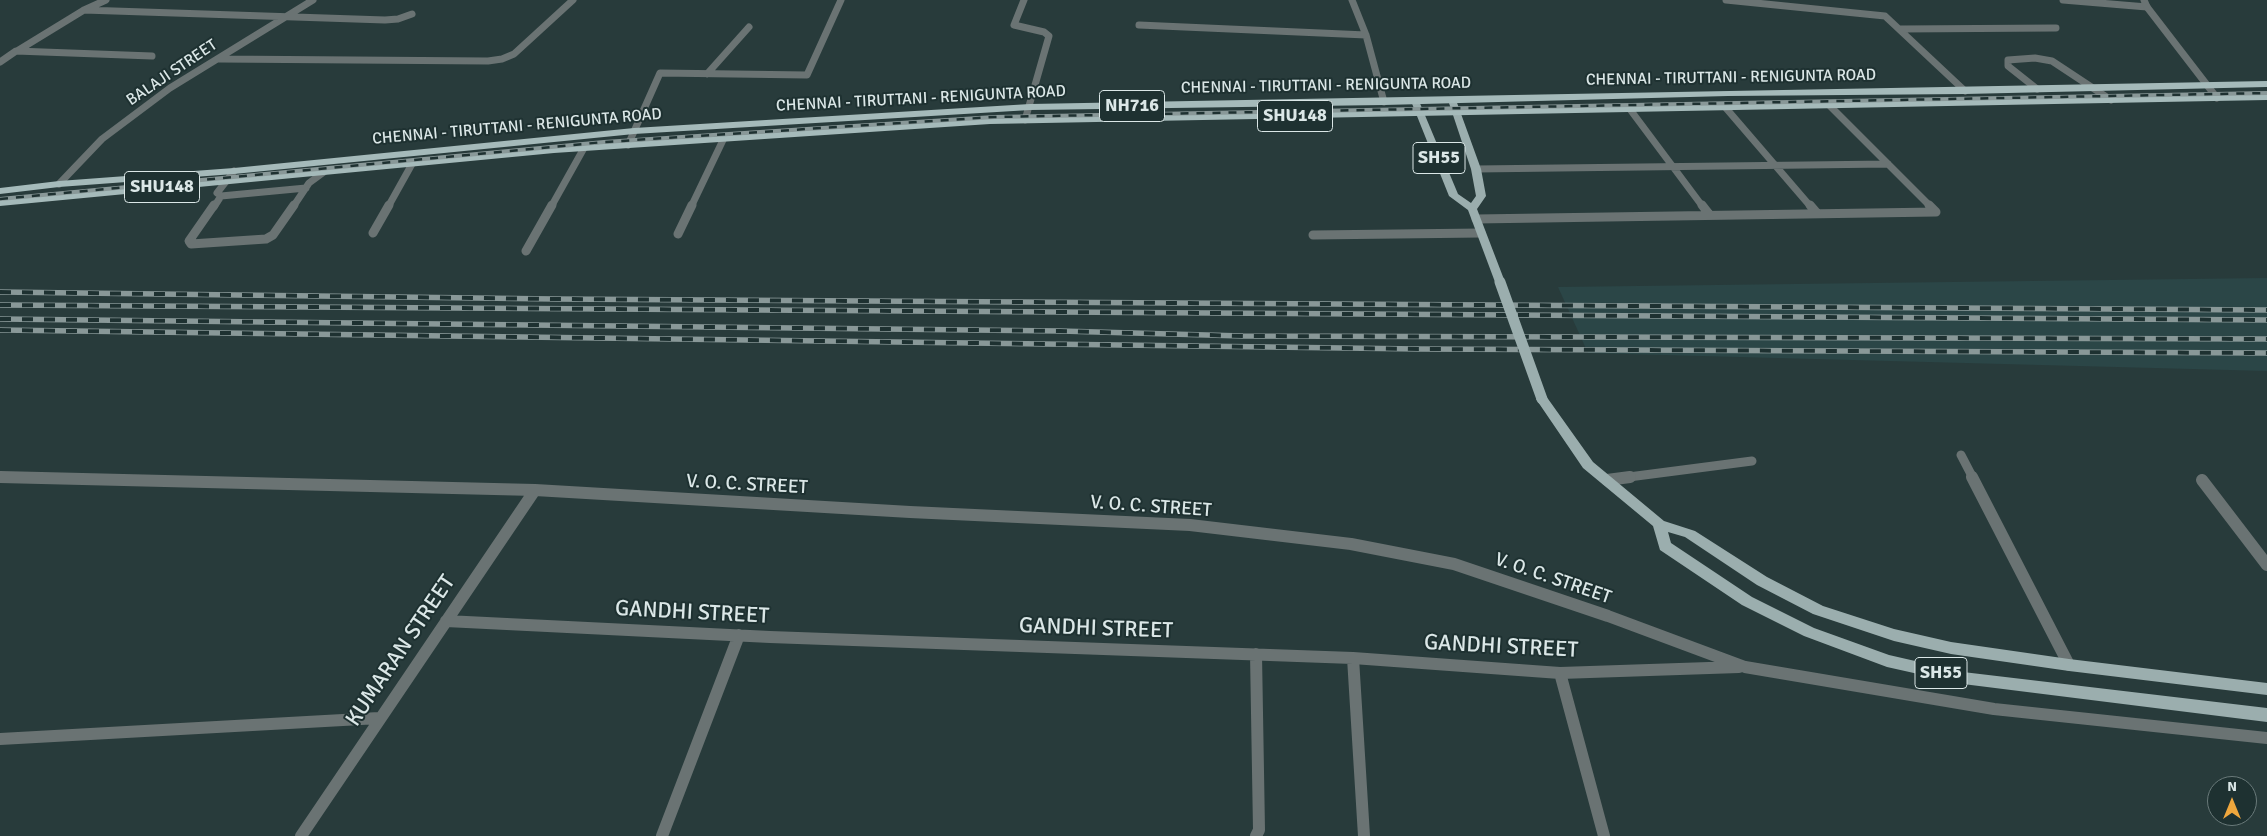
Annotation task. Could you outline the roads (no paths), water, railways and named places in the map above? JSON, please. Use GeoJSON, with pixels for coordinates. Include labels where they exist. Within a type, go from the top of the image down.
{"type":"FeatureCollection","features":[{"type":"Feature","properties":{"kind":"highway","name":"CHENNAI - TIRUTTANI - RENIGUNTA ROAD"},"geometry":{"type":"LineString","coordinates":[[0,191],[59,184],[234,171],[634,131],[1030,107],[1384,102],[1654,94],[1965,91],[2267,84]]}},
{"type":"Feature","properties":{"kind":"highway"},"geometry":{"type":"LineString","coordinates":[[1654,94],[1664,108]]}},
{"type":"Feature","properties":{"kind":"highway","name":"CHENNAI - TIRUTTANI - RENIGUNTA ROAD"},"geometry":{"type":"LineString","coordinates":[[0,203],[584,148],[1025,120],[2267,97]]}},
{"type":"Feature","properties":{"kind":"main road","name":"SH55"},"geometry":{"type":"LineString","coordinates":[[1415,101],[1454,196],[1474,214],[1481,196],[1476,169],[1452,100]]}},
{"type":"Feature","properties":{"kind":"main road"},"geometry":{"type":"LineString","coordinates":[[1474,214],[1542,399],[1588,465],[1659,524],[1690,534],[1762,581],[1818,610],[1894,634],[1951,648],[2069,665],[2267,689]]}},
{"type":"Feature","properties":{"kind":"main road","name":"SH55"},"geometry":{"type":"LineString","coordinates":[[1659,524],[1665,546],[1747,601],[1809,632],[1887,661],[1963,678],[2267,715]]}},
{"type":"Feature","properties":{"kind":"street"},"geometry":{"type":"LineString","coordinates":[[0,62],[84,10],[106,0]]}},
{"type":"Feature","properties":{"kind":"street","name":"BALAJI STREET"},"geometry":{"type":"LineString","coordinates":[[59,184],[102,139],[170,88],[313,0]]}},
{"type":"Feature","properties":{"kind":"street"},"geometry":{"type":"LineString","coordinates":[[219,59],[488,61],[502,59],[514,54],[573,0]]}},
{"type":"Feature","properties":{"kind":"street"},"geometry":{"type":"LineString","coordinates":[[628,145],[660,73],[807,74],[840,0]]}},
{"type":"Feature","properties":{"kind":"street"},"geometry":{"type":"LineString","coordinates":[[1024,0],[1014,25],[1044,32],[1049,36],[1048,45],[1025,120]]}},
{"type":"Feature","properties":{"kind":"street"},"geometry":{"type":"LineString","coordinates":[[1352,0],[1366,35],[1384,102]]}},
{"type":"Feature","properties":{"kind":"street"},"geometry":{"type":"LineString","coordinates":[[1726,0],[1885,16],[1965,91]]}},
{"type":"Feature","properties":{"kind":"street"},"geometry":{"type":"LineString","coordinates":[[2063,0],[2145,3],[2217,98]]}},
{"type":"Feature","properties":{"kind":"street"},"geometry":{"type":"LineString","coordinates":[[84,10],[385,20],[398,19],[412,14]]}},
{"type":"Feature","properties":{"kind":"street"},"geometry":{"type":"LineString","coordinates":[[1138,25],[1366,35]]}},
{"type":"Feature","properties":{"kind":"street"},"geometry":{"type":"LineString","coordinates":[[707,74],[749,27]]}},
{"type":"Feature","properties":{"kind":"street"},"geometry":{"type":"LineString","coordinates":[[1900,29],[2056,28]]}},
{"type":"Feature","properties":{"kind":"street"},"geometry":{"type":"LineString","coordinates":[[16,51],[152,56]]}},
{"type":"Feature","properties":{"kind":"street"},"geometry":{"type":"LineString","coordinates":[[2037,89],[2008,66],[2008,60],[2035,58],[2052,61],[2111,100]]}},
{"type":"Feature","properties":{"kind":"street"},"geometry":{"type":"LineString","coordinates":[[1474,214],[1936,212],[1830,106]]}},
{"type":"Feature","properties":{"kind":"street"},"geometry":{"type":"LineString","coordinates":[[1725,107],[1816,212]]}},
{"type":"Feature","properties":{"kind":"street"},"geometry":{"type":"LineString","coordinates":[[1629,108],[1709,214]]}},
{"type":"Feature","properties":{"kind":"street"},"geometry":{"type":"LineString","coordinates":[[678,234],[724,138]]}},
{"type":"Feature","properties":{"kind":"street"},"geometry":{"type":"LineString","coordinates":[[526,251],[584,148]]}},
{"type":"Feature","properties":{"kind":"street"},"geometry":{"type":"LineString","coordinates":[[373,233],[412,164]]}},
{"type":"Feature","properties":{"kind":"street"},"geometry":{"type":"LineString","coordinates":[[1476,169],[1888,164]]}},
{"type":"Feature","properties":{"kind":"street"},"geometry":{"type":"LineString","coordinates":[[221,196],[217,193],[234,171]]}},
{"type":"Feature","properties":{"kind":"street"},"geometry":{"type":"LineString","coordinates":[[306,188],[221,196],[189,241],[191,244],[266,239],[273,236],[306,188],[309,183],[324,172]]}},
{"type":"Feature","properties":{"kind":"street"},"geometry":{"type":"LineString","coordinates":[[1313,235],[1481,233]]}},
{"type":"Feature","properties":{"kind":"street"},"geometry":{"type":"LineString","coordinates":[[1961,455],[2069,665]]}},
{"type":"Feature","properties":{"kind":"street"},"geometry":{"type":"LineString","coordinates":[[1607,480],[1752,461]]}},
{"type":"Feature","properties":{"kind":"street","name":"V. O. C. STREET"},"geometry":{"type":"LineString","coordinates":[[0,477],[535,490],[910,512],[1190,525],[1351,544],[1454,564],[1608,616],[1745,667]]}},
{"type":"Feature","properties":{"kind":"street"},"geometry":{"type":"LineString","coordinates":[[2202,480],[2267,565]]}},
{"type":"Feature","properties":{"kind":"street","name":"KUMARAN STREET"},"geometry":{"type":"LineString","coordinates":[[301,836],[535,490]]}},
{"type":"Feature","properties":{"kind":"street","name":"GANDHI STREET"},"geometry":{"type":"LineString","coordinates":[[446,621],[739,635],[1353,658],[1560,673],[1745,667]]}},
{"type":"Feature","properties":{"kind":"street"},"geometry":{"type":"LineString","coordinates":[[662,836],[739,635]]}},
{"type":"Feature","properties":{"kind":"street"},"geometry":{"type":"LineString","coordinates":[[1256,654],[1259,830],[1256,836]]}},
{"type":"Feature","properties":{"kind":"street"},"geometry":{"type":"LineString","coordinates":[[1353,658],[1364,836]]}},
{"type":"Feature","properties":{"kind":"street"},"geometry":{"type":"LineString","coordinates":[[1745,667],[1994,709],[2267,738]]}},
{"type":"Feature","properties":{"kind":"street"},"geometry":{"type":"LineString","coordinates":[[1560,673],[1604,836]]}},
{"type":"Feature","properties":{"kind":"street"},"geometry":{"type":"LineString","coordinates":[[0,739],[379,718]]}},
{"type":"Feature","properties":{"kind":"railway"},"geometry":{"type":"LineString","coordinates":[[0,199],[604,142],[994,117],[2267,93]]}},
{"type":"Feature","properties":{"kind":"railway"},"geometry":{"type":"LineString","coordinates":[[0,292],[555,299],[2267,310]]}},
{"type":"Feature","properties":{"kind":"railway"},"geometry":{"type":"LineString","coordinates":[[0,305],[2267,320]]}},
{"type":"Feature","properties":{"kind":"railway"},"geometry":{"type":"LineString","coordinates":[[0,319],[1060,331],[1243,336],[2267,339]]}},
{"type":"Feature","properties":{"kind":"railway"},"geometry":{"type":"LineString","coordinates":[[0,330],[1418,349],[2267,353]]}}]}
